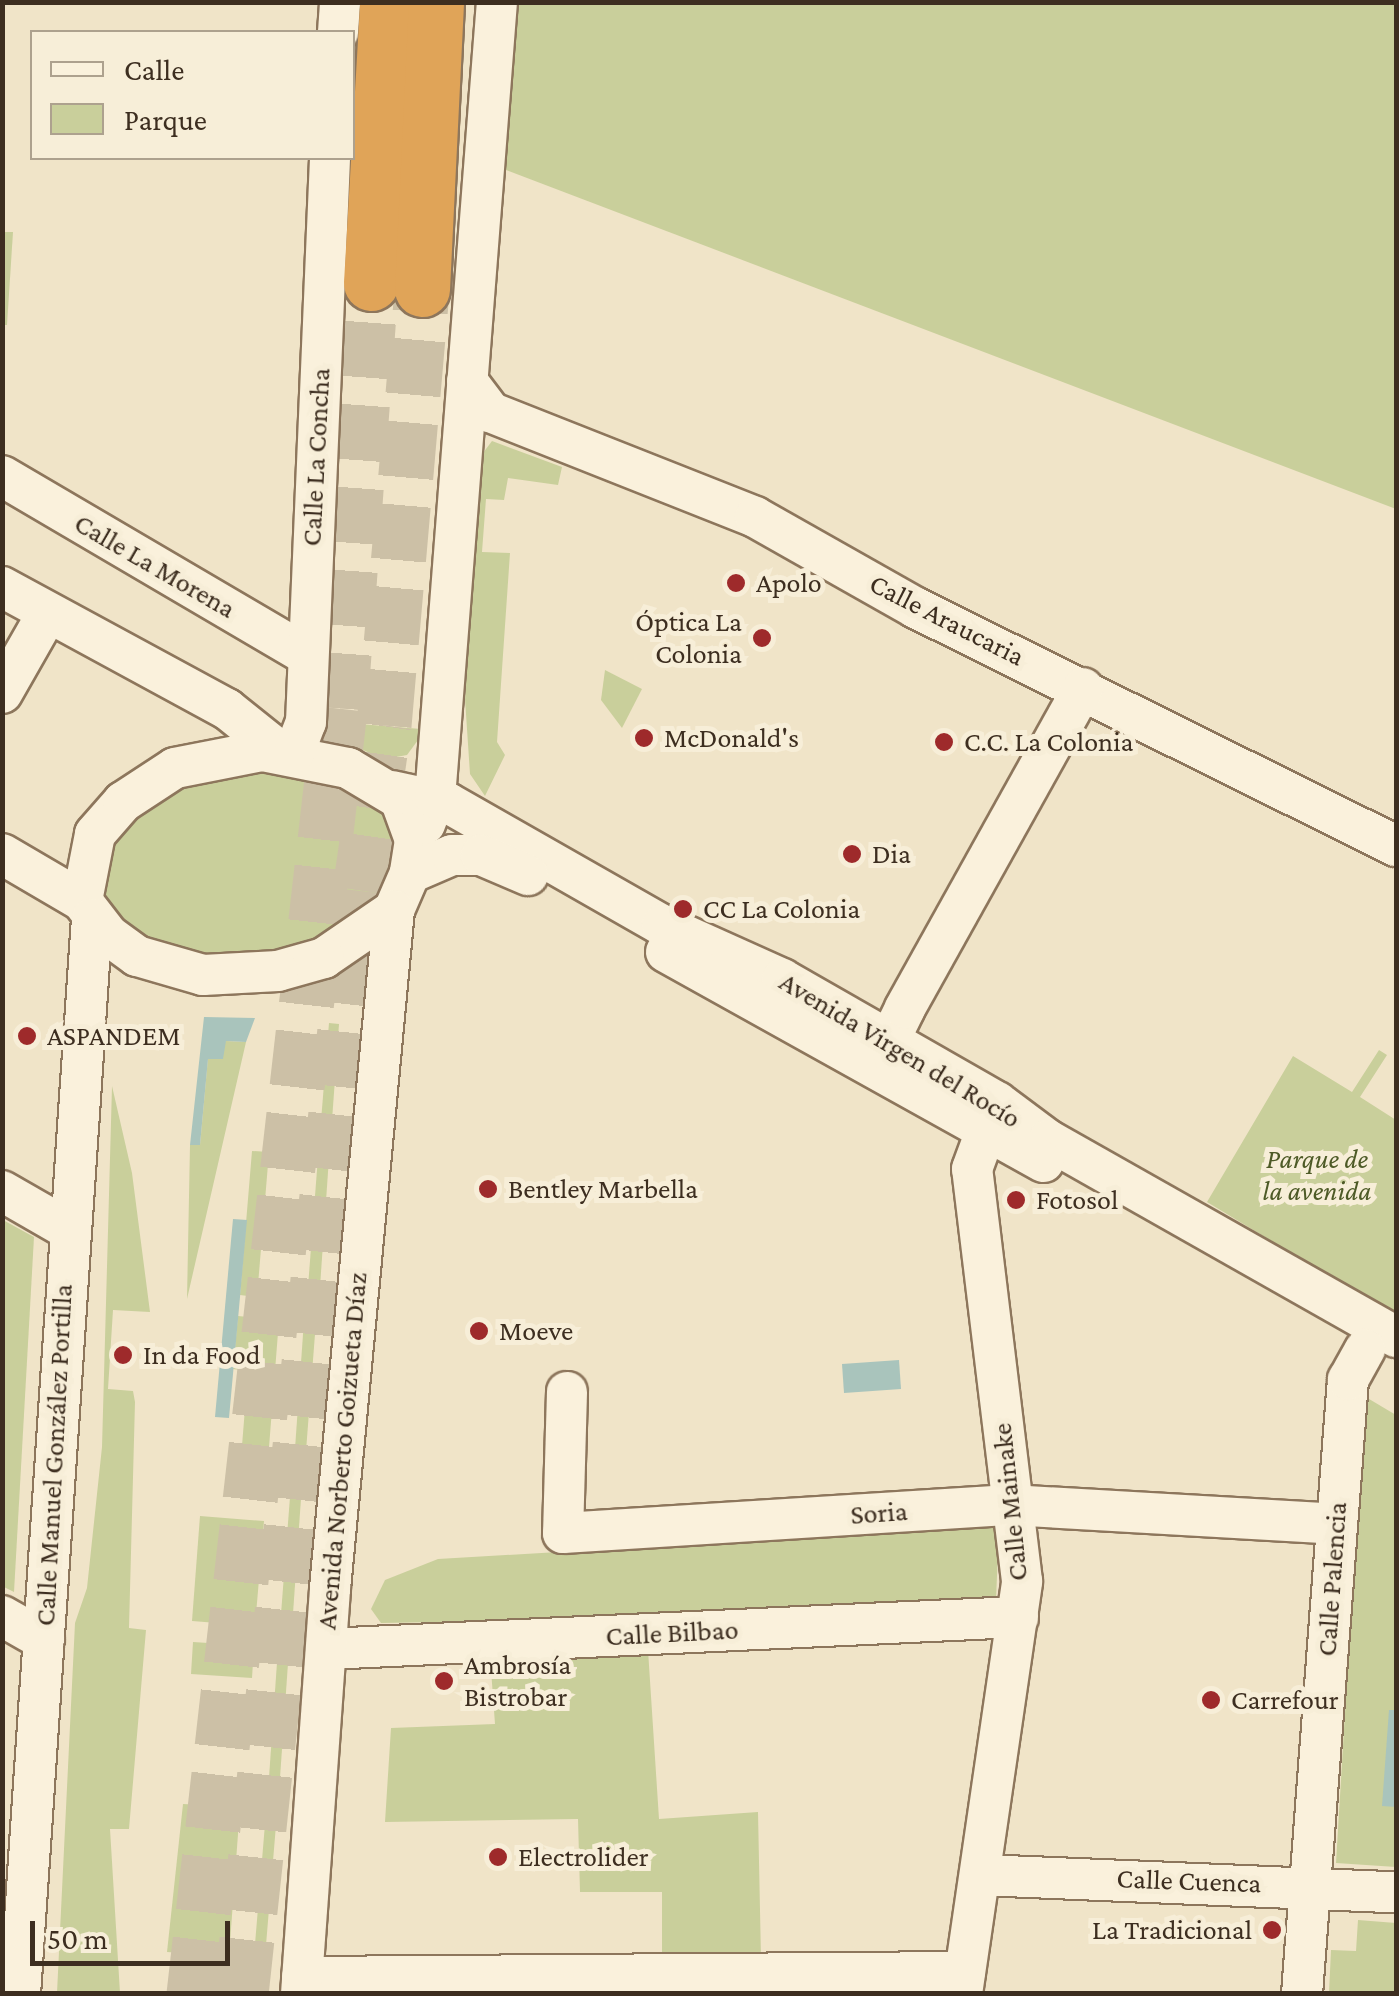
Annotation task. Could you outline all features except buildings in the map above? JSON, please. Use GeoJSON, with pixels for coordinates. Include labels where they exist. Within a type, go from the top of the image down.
{"type":"FeatureCollection","features":[{"type":"Feature","properties":{"kind":"highway"},"geometry":{"type":"LineString","coordinates":[[388,2],[396,286],[447,2]]}},
{"type":"Feature","properties":{"kind":"highway"},"geometry":{"type":"LineString","coordinates":[[434,61],[436,2]]}},
{"type":"Feature","properties":{"kind":"street"},"geometry":{"type":"LineString","coordinates":[[338,30],[340,2]]}},
{"type":"Feature","properties":{"kind":"street"},"geometry":{"type":"LineString","coordinates":[[2,854],[87,909],[137,956],[203,975],[249,974],[324,958],[394,910],[435,798],[473,412],[496,2]]}},
{"type":"Feature","properties":{"kind":"street","name":"Calle La Concha"},"geometry":{"type":"LineString","coordinates":[[288,753],[306,722],[330,160]]}},
{"type":"Feature","properties":{"kind":"street","name":"Calle Araucaria"},"geometry":{"type":"LineString","coordinates":[[473,412],[756,517],[916,608],[1396,846]]}},
{"type":"Feature","properties":{"kind":"street","name":"Calle La Morena"},"geometry":{"type":"LineString","coordinates":[[2,476],[307,655]]}},
{"type":"Feature","properties":{"kind":"street"},"geometry":{"type":"LineString","coordinates":[[2,587],[227,710],[288,753]]}},
{"type":"Feature","properties":{"kind":"street"},"geometry":{"type":"LineString","coordinates":[[2,693],[47,614]]}},
{"type":"Feature","properties":{"kind":"street"},"geometry":{"type":"LineString","coordinates":[[714,979],[738,981],[868,1047],[890,1039],[1083,688]]}},
{"type":"Feature","properties":{"kind":"street"},"geometry":{"type":"LineString","coordinates":[[87,909],[95,834],[143,786],[205,758],[288,753],[348,768],[392,791],[409,811],[412,856]]}},
{"type":"Feature","properties":{"kind":"street","name":"Avenida Virgen del Rocío"},"geometry":{"type":"LineString","coordinates":[[392,791],[435,798],[662,925],[890,1039],[1386,1351]]}},
{"type":"Feature","properties":{"kind":"street","name":"Avenida Virgen del Rocío"},"geometry":{"type":"LineString","coordinates":[[412,856],[452,855],[505,863],[1386,1351]]}},
{"type":"Feature","properties":{"kind":"street","name":"Calle Manuel González Portilla"},"geometry":{"type":"LineString","coordinates":[[20,1994],[87,909]]}},
{"type":"Feature","properties":{"kind":"street","name":"Avenida Norberto Goizueta Díaz"},"geometry":{"type":"LineString","coordinates":[[302,1985],[326,1649],[394,910]]}},
{"type":"Feature","properties":{"kind":"street"},"geometry":{"type":"LineString","coordinates":[[842,1012],[911,997]]}},
{"type":"Feature","properties":{"kind":"street"},"geometry":{"type":"LineString","coordinates":[[911,997],[928,1050],[950,1074]]}},
{"type":"Feature","properties":{"kind":"street"},"geometry":{"type":"LineString","coordinates":[[890,1039],[898,1064],[970,1108],[986,1131]]}},
{"type":"Feature","properties":{"kind":"street","name":"Calle Mainake"},"geometry":{"type":"LineString","coordinates":[[964,1983],[1018,1617],[1021,1569],[1010,1505],[972,1169],[986,1131]]}},
{"type":"Feature","properties":{"kind":"street"},"geometry":{"type":"LineString","coordinates":[[2,1190],[68,1230]]}},
{"type":"Feature","properties":{"kind":"street","name":"Calle Palencia"},"geometry":{"type":"LineString","coordinates":[[1302,1994],[1348,1380],[1386,1351]]}},
{"type":"Feature","properties":{"kind":"street","name":"Soria"},"geometry":{"type":"LineString","coordinates":[[567,1392],[563,1533],[1010,1505],[1335,1524]]}},
{"type":"Feature","properties":{"kind":"street"},"geometry":{"type":"LineString","coordinates":[[2,1616],[44,1640]]}},
{"type":"Feature","properties":{"kind":"street","name":"Calle Bilbao"},"geometry":{"type":"LineString","coordinates":[[326,1649],[1018,1617]]}},
{"type":"Feature","properties":{"kind":"street","name":"Calle Cuenca"},"geometry":{"type":"LineString","coordinates":[[982,1875],[1396,1892]]}},
{"type":"Feature","properties":{"kind":"street"},"geometry":{"type":"LineString","coordinates":[[302,1985],[964,1983]]}},
{"type":"Feature","properties":{"kind":"green space"},"geometry":{"type":"Polygon","coordinates":[[[514,3],[1396,3],[1396,509],[501,168],[514,3]]]}},
{"type":"Feature","properties":{"kind":"green space"},"geometry":{"type":"Polygon","coordinates":[[[2,232],[13,232],[7,325],[2,325],[2,232]]]}},
{"type":"Feature","properties":{"kind":"green space"},"geometry":{"type":"Polygon","coordinates":[[[492,441],[562,467],[558,485],[508,478],[504,500],[486,499],[482,552],[510,553],[497,742],[505,755],[485,796],[470,774],[465,699],[480,457],[492,441]]]}},
{"type":"Feature","properties":{"kind":"green space"},"geometry":{"type":"Polygon","coordinates":[[[605,670],[642,689],[622,728],[601,700],[605,670]]]}},
{"type":"Feature","properties":{"kind":"green space"},"geometry":{"type":"Polygon","coordinates":[[[323,721],[421,729],[421,736],[407,755],[385,759],[323,734],[323,721]]]}},
{"type":"Feature","properties":{"kind":"green space"},"geometry":{"type":"Polygon","coordinates":[[[264,766],[338,780],[378,806],[393,828],[397,860],[384,890],[352,923],[298,950],[227,961],[133,936],[102,901],[111,836],[181,781],[264,766]]]}},
{"type":"Feature","properties":{"kind":"green space"},"geometry":{"type":"Polygon","coordinates":[[[329,1023],[339,1024],[331,1134],[320,1133],[329,1023]]]}},
{"type":"Feature","properties":{"kind":"green space"},"geometry":{"type":"Polygon","coordinates":[[[226,1041],[246,1042],[187,1299],[190,1145],[200,1145],[208,1058],[226,1041]]]}},
{"type":"Feature","properties":{"kind":"green space","name":"Parque de la avenida"},"geometry":{"type":"Polygon","coordinates":[[[1379,1050],[1387,1055],[1360,1097],[1396,1120],[1396,1316],[1207,1202],[1293,1056],[1352,1092],[1379,1050]]]}},
{"type":"Feature","properties":{"kind":"green space"},"geometry":{"type":"Polygon","coordinates":[[[112,1086],[132,1173],[150,1312],[113,1310],[108,1389],[133,1391],[135,1402],[129,1628],[146,1630],[129,1829],[110,1829],[120,1993],[57,1993],[75,1623],[87,1588],[102,1447],[112,1086]]]}},
{"type":"Feature","properties":{"kind":"green space"},"geometry":{"type":"Polygon","coordinates":[[[252,1151],[269,1152],[257,1297],[240,1295],[252,1151]]]}},
{"type":"Feature","properties":{"kind":"green space"},"geometry":{"type":"Polygon","coordinates":[[[318,1157],[329,1158],[319,1301],[307,1300],[318,1157]]]}},
{"type":"Feature","properties":{"kind":"green space"},"geometry":{"type":"Polygon","coordinates":[[[3,1220],[34,1237],[14,1592],[2,1586],[3,1220]]]}},
{"type":"Feature","properties":{"kind":"green space"},"geometry":{"type":"Polygon","coordinates":[[[238,1316],[279,1320],[268,1460],[241,1458],[248,1371],[233,1369],[238,1316]]]}},
{"type":"Feature","properties":{"kind":"green space"},"geometry":{"type":"Polygon","coordinates":[[[304,1320],[316,1321],[305,1464],[294,1463],[304,1320]]]}},
{"type":"Feature","properties":{"kind":"green space"},"geometry":{"type":"Polygon","coordinates":[[[1364,1396],[1396,1415],[1396,1867],[1336,1863],[1364,1396]]]}},
{"type":"Feature","properties":{"kind":"green space"},"geometry":{"type":"Polygon","coordinates":[[[291,1484],[302,1484],[292,1628],[280,1627],[291,1484]]]}},
{"type":"Feature","properties":{"kind":"green space"},"geometry":{"type":"Polygon","coordinates":[[[200,1516],[264,1521],[255,1626],[192,1621],[200,1516]]]}},
{"type":"Feature","properties":{"kind":"green space"},"geometry":{"type":"Polygon","coordinates":[[[999,1526],[996,1600],[672,1618],[381,1623],[371,1609],[385,1580],[438,1559],[999,1526]]]}},
{"type":"Feature","properties":{"kind":"green space"},"geometry":{"type":"Polygon","coordinates":[[[193,1642],[254,1646],[252,1678],[191,1674],[193,1642]]]}},
{"type":"Feature","properties":{"kind":"green space"},"geometry":{"type":"Polygon","coordinates":[[[278,1648],[289,1649],[279,1792],[268,1792],[278,1648]]]}},
{"type":"Feature","properties":{"kind":"green space"},"geometry":{"type":"Polygon","coordinates":[[[648,1650],[659,1819],[758,1812],[761,1959],[662,1961],[662,1892],[580,1892],[578,1819],[385,1822],[391,1728],[495,1724],[490,1656],[648,1650]]]}},
{"type":"Feature","properties":{"kind":"green space"},"geometry":{"type":"Polygon","coordinates":[[[183,1804],[240,1807],[229,1956],[167,1952],[183,1804]]]}},
{"type":"Feature","properties":{"kind":"green space"},"geometry":{"type":"Polygon","coordinates":[[[266,1812],[277,1813],[265,1957],[254,1956],[266,1812]]]}},
{"type":"Feature","properties":{"kind":"green space"},"geometry":{"type":"Polygon","coordinates":[[[1358,1920],[1396,1923],[1396,1993],[1329,1993],[1331,1950],[1356,1951],[1358,1920]]]}},
{"type":"Feature","properties":{"kind":"water"},"geometry":{"type":"Polygon","coordinates":[[[204,1017],[255,1018],[246,1042],[226,1041],[223,1059],[208,1059],[200,1145],[190,1145],[204,1017]]]}},
{"type":"Feature","properties":{"kind":"water"},"geometry":{"type":"Polygon","coordinates":[[[233,1219],[247,1220],[229,1418],[215,1417],[233,1219]]]}},
{"type":"Feature","properties":{"kind":"water"},"geometry":{"type":"Polygon","coordinates":[[[899,1360],[901,1389],[844,1393],[842,1364],[899,1360]]]}},
{"type":"Feature","properties":{"kind":"water"},"geometry":{"type":"Polygon","coordinates":[[[1389,1710],[1396,1710],[1396,1807],[1382,1806],[1389,1710]]]}},
{"type":"Feature","properties":{"kind":"tunnel"},"geometry":{"type":"LineString","coordinates":[[194,1994],[340,708],[371,283]]}},
{"type":"Feature","properties":{"kind":"tunnel"},"geometry":{"type":"LineString","coordinates":[[241,1994],[360,890],[384,725],[422,289]]}},
{"type":"Feature","properties":{"kind":"place","name":"Apolo"},"geometry":{"type":"Point","coordinates":[736,583]}},
{"type":"Feature","properties":{"kind":"place","name":"Óptica La Colonia"},"geometry":{"type":"Point","coordinates":[762,638]}},
{"type":"Feature","properties":{"kind":"place","name":"McDonald's"},"geometry":{"type":"Point","coordinates":[644,738]}},
{"type":"Feature","properties":{"kind":"place","name":"C.C. La Colonia"},"geometry":{"type":"Point","coordinates":[944,742]}},
{"type":"Feature","properties":{"kind":"place","name":"Dia"},"geometry":{"type":"Point","coordinates":[852,854]}},
{"type":"Feature","properties":{"kind":"place","name":"CC La Colonia"},"geometry":{"type":"Point","coordinates":[683,909]}},
{"type":"Feature","properties":{"kind":"place","name":"ASPANDEM"},"geometry":{"type":"Point","coordinates":[27,1036]}},
{"type":"Feature","properties":{"kind":"place","name":"Bentley Marbella"},"geometry":{"type":"Point","coordinates":[488,1189]}},
{"type":"Feature","properties":{"kind":"place","name":"Fotosol"},"geometry":{"type":"Point","coordinates":[1016,1200]}},
{"type":"Feature","properties":{"kind":"place","name":"Moeve"},"geometry":{"type":"Point","coordinates":[479,1331]}},
{"type":"Feature","properties":{"kind":"place","name":"In da Food"},"geometry":{"type":"Point","coordinates":[123,1355]}},
{"type":"Feature","properties":{"kind":"place","name":"Ambrosía Bistrobar"},"geometry":{"type":"Point","coordinates":[444,1681]}},
{"type":"Feature","properties":{"kind":"place","name":"Carrefour"},"geometry":{"type":"Point","coordinates":[1211,1700]}},
{"type":"Feature","properties":{"kind":"place","name":"Electrolider"},"geometry":{"type":"Point","coordinates":[498,1857]}},
{"type":"Feature","properties":{"kind":"place","name":"La Tradicional"},"geometry":{"type":"Point","coordinates":[1272,1930]}}]}
